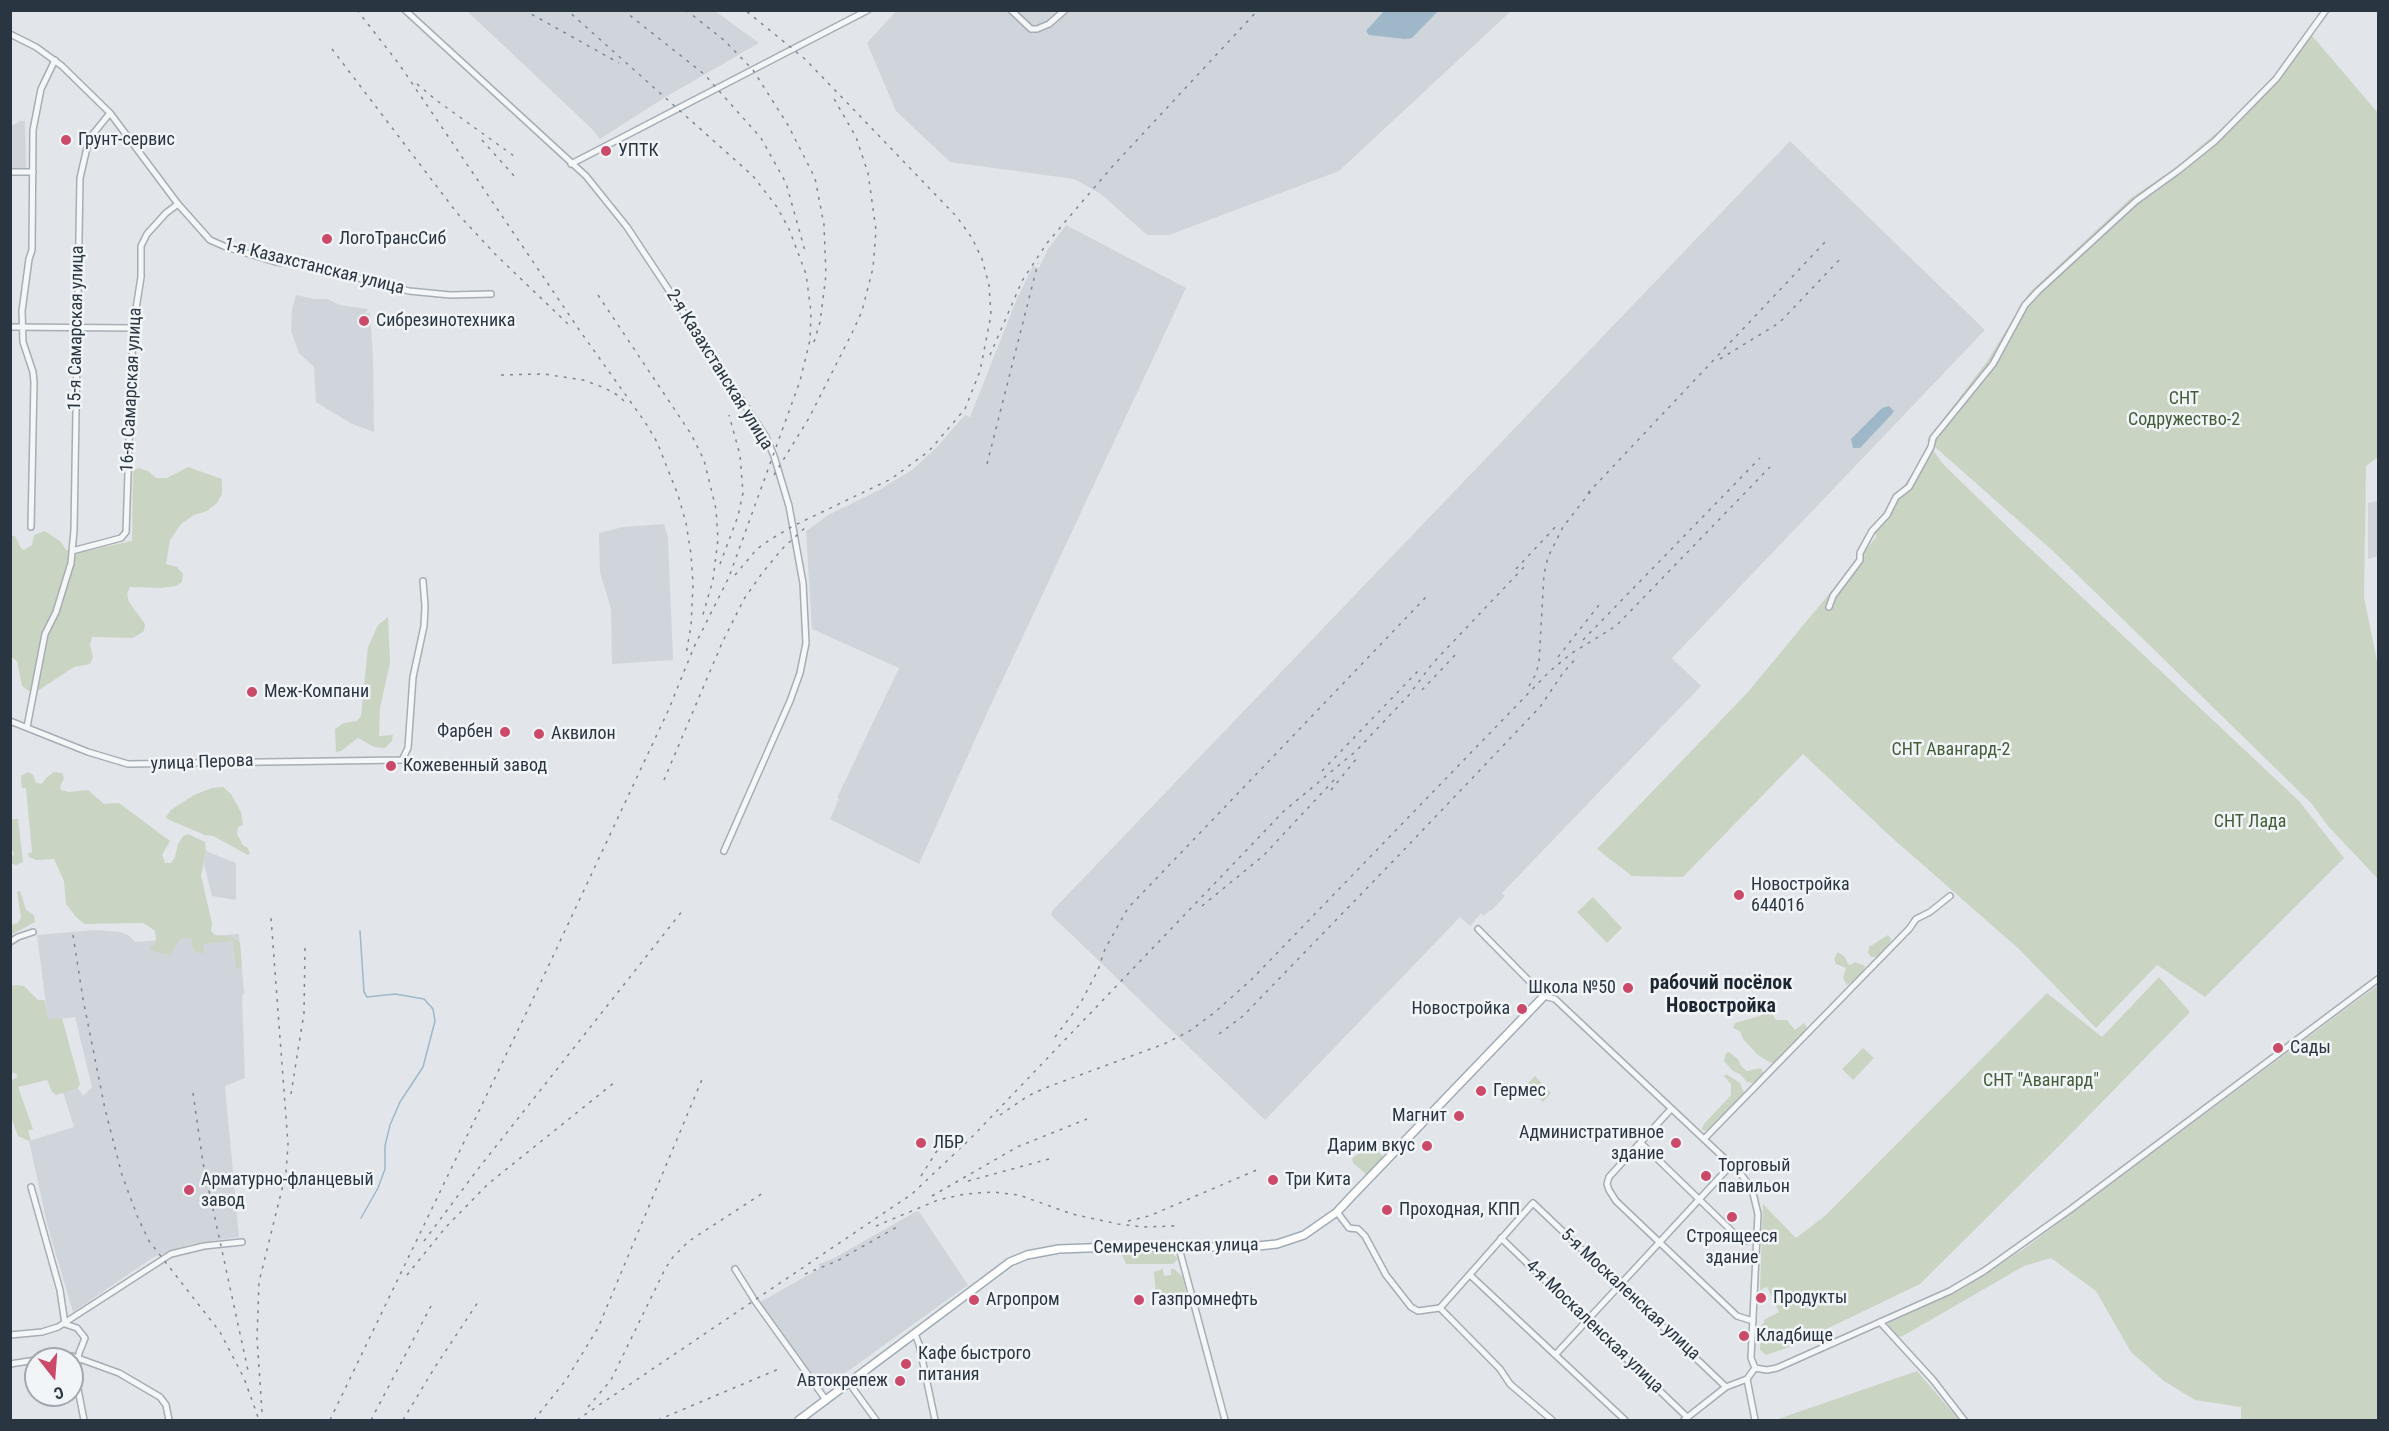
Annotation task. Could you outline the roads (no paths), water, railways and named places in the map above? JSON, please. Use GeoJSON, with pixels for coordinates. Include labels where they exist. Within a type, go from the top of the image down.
{"type":"FeatureCollection","features":[{"type":"Feature","properties":{"kind":"main road","name":"Семиреченская улица"},"geometry":{"type":"LineString","coordinates":[[799,1420],[1010,1262],[1027,1255],[1059,1249],[1248,1247],[1277,1244],[1304,1235],[1337,1212],[1544,996]]}},
{"type":"Feature","properties":{"kind":"street","name":"2-я Казахстанская улица"},"geometry":{"type":"LineString","coordinates":[[405,10],[586,176],[627,226],[766,436],[774,456],[789,506],[803,583],[806,643],[800,673],[790,701],[724,851]]}},
{"type":"Feature","properties":{"kind":"street"},"geometry":{"type":"LineString","coordinates":[[571,164],[868,10]]}},
{"type":"Feature","properties":{"kind":"street"},"geometry":{"type":"LineString","coordinates":[[1011,10],[1031,29],[1049,24],[1065,10]]}},
{"type":"Feature","properties":{"kind":"street"},"geometry":{"type":"LineString","coordinates":[[1829,606],[1833,596],[1860,560],[1860,553],[1872,531],[1887,515],[1896,497],[1909,487],[1931,447],[1933,438],[1993,364],[2025,305],[2120,215],[2179,170],[2222,133],[2276,80],[2326,10]]}},
{"type":"Feature","properties":{"kind":"street","name":"1-я Казахстанская улица"},"geometry":{"type":"LineString","coordinates":[[10,34],[55,60],[110,113],[178,204],[210,240],[266,259],[312,266],[410,291],[450,295],[491,294]]}},
{"type":"Feature","properties":{"kind":"street"},"geometry":{"type":"LineString","coordinates":[[31,526],[34,382],[33,372],[24,349],[22,327],[32,249],[33,130],[41,89],[55,60]]}},
{"type":"Feature","properties":{"kind":"street","name":"15-я Самарская улица"},"geometry":{"type":"LineString","coordinates":[[27,728],[45,634],[56,612],[69,575],[72,551],[80,178],[90,139],[110,113]]}},
{"type":"Feature","properties":{"kind":"street"},"geometry":{"type":"LineString","coordinates":[[10,172],[33,172]]}},
{"type":"Feature","properties":{"kind":"street","name":"16-я Самарская улица"},"geometry":{"type":"LineString","coordinates":[[72,551],[121,538],[126,532],[133,328],[141,277],[143,241],[166,213],[178,204]]}},
{"type":"Feature","properties":{"kind":"street"},"geometry":{"type":"LineString","coordinates":[[10,327],[133,328]]}},
{"type":"Feature","properties":{"kind":"street","name":"улица Перова"},"geometry":{"type":"LineString","coordinates":[[10,721],[88,752],[128,764],[402,760],[408,748],[413,677],[424,626],[423,581]]}},
{"type":"Feature","properties":{"kind":"street"},"geometry":{"type":"LineString","coordinates":[[1704,1139],[1909,929],[1916,919],[1930,912],[1950,896]]}},
{"type":"Feature","properties":{"kind":"street"},"geometry":{"type":"LineString","coordinates":[[1478,929],[1544,996],[1555,999],[1746,1180],[1756,1200],[1757,1237],[1751,1358],[1755,1368]]}},
{"type":"Feature","properties":{"kind":"street"},"geometry":{"type":"LineString","coordinates":[[10,942],[33,932]]}},
{"type":"Feature","properties":{"kind":"street"},"geometry":{"type":"LineString","coordinates":[[1755,1368],[1767,1370],[1777,1368],[1950,1291],[2018,1248],[2379,979]]}},
{"type":"Feature","properties":{"kind":"street"},"geometry":{"type":"LineString","coordinates":[[1671,1109],[1609,1177],[1607,1184],[1609,1190],[1616,1201],[1737,1316],[1753,1321]]}},
{"type":"Feature","properties":{"kind":"street"},"geometry":{"type":"LineString","coordinates":[[1641,1143],[1741,1240],[1746,1241],[1757,1237]]}},
{"type":"Feature","properties":{"kind":"street"},"geometry":{"type":"LineString","coordinates":[[1556,1354],[1731,1165]]}},
{"type":"Feature","properties":{"kind":"street"},"geometry":{"type":"LineString","coordinates":[[31,1187],[60,1290],[64,1324]]}},
{"type":"Feature","properties":{"kind":"street","name":"5-я Москаленская улица"},"geometry":{"type":"LineString","coordinates":[[1501,1238],[1533,1203],[1726,1387]]}},
{"type":"Feature","properties":{"kind":"street"},"geometry":{"type":"LineString","coordinates":[[1337,1212],[1349,1228],[1358,1229],[1365,1236],[1386,1275],[1411,1307],[1418,1311],[1440,1308],[1501,1238]]}},
{"type":"Feature","properties":{"kind":"street","name":"4-я Москаленская улица"},"geometry":{"type":"LineString","coordinates":[[1501,1238],[1588,1320],[1686,1419]]}},
{"type":"Feature","properties":{"kind":"street"},"geometry":{"type":"LineString","coordinates":[[10,1335],[50,1330],[64,1324],[171,1254],[204,1246],[242,1242]]}},
{"type":"Feature","properties":{"kind":"street"},"geometry":{"type":"LineString","coordinates":[[1179,1248],[1225,1420]]}},
{"type":"Feature","properties":{"kind":"street"},"geometry":{"type":"LineString","coordinates":[[735,1269],[755,1301],[826,1400]]}},
{"type":"Feature","properties":{"kind":"street"},"geometry":{"type":"LineString","coordinates":[[1470,1275],[1625,1420]]}},
{"type":"Feature","properties":{"kind":"street"},"geometry":{"type":"LineString","coordinates":[[1440,1308],[1500,1369],[1510,1384],[1552,1420]]}},
{"type":"Feature","properties":{"kind":"street"},"geometry":{"type":"LineString","coordinates":[[1880,1322],[1933,1380],[1964,1420]]}},
{"type":"Feature","properties":{"kind":"street"},"geometry":{"type":"LineString","coordinates":[[64,1324],[77,1328],[84,1334],[82,1347]]}},
{"type":"Feature","properties":{"kind":"street"},"geometry":{"type":"LineString","coordinates":[[915,1334],[935,1420]]}},
{"type":"Feature","properties":{"kind":"street"},"geometry":{"type":"LineString","coordinates":[[84,1360],[119,1372],[157,1394],[166,1405],[169,1420]]}},
{"type":"Feature","properties":{"kind":"street"},"geometry":{"type":"LineString","coordinates":[[1686,1419],[1726,1387],[1747,1379],[1755,1368]]}},
{"type":"Feature","properties":{"kind":"street"},"geometry":{"type":"LineString","coordinates":[[1747,1379],[1755,1420]]}},
{"type":"Feature","properties":{"kind":"street"},"geometry":{"type":"LineString","coordinates":[[849,1383],[876,1420]]}},
{"type":"Feature","properties":{"kind":"water"},"geometry":{"type":"Polygon","coordinates":[[[1384,11],[1438,11],[1412,38],[1369,35],[1366,31],[1384,11]]]}},
{"type":"Feature","properties":{"kind":"water"},"geometry":{"type":"Polygon","coordinates":[[[1889,406],[1894,411],[1892,414],[1860,448],[1853,448],[1851,439],[1882,408],[1889,406]]]}},
{"type":"Feature","properties":{"kind":"waterway"},"geometry":{"type":"LineString","coordinates":[[360,931],[364,992],[367,997],[395,994],[424,999],[433,1009],[435,1021],[423,1067],[400,1102],[390,1125],[385,1146],[385,1169],[378,1188],[361,1218]]}},
{"type":"Feature","properties":{"kind":"railway"},"geometry":{"type":"LineString","coordinates":[[357,10],[399,64],[657,442],[678,495],[691,554],[693,585],[691,626],[686,654]]}},
{"type":"Feature","properties":{"kind":"railway"},"geometry":{"type":"LineString","coordinates":[[524,10],[619,63]]}},
{"type":"Feature","properties":{"kind":"railway"},"geometry":{"type":"LineString","coordinates":[[330,1420],[532,1001],[668,711],[694,647],[729,577],[800,381],[810,340],[811,312],[806,274],[789,229],[777,207],[753,176],[567,10]]}},
{"type":"Feature","properties":{"kind":"railway"},"geometry":{"type":"LineString","coordinates":[[623,10],[704,74],[761,138],[786,183],[805,251]]}},
{"type":"Feature","properties":{"kind":"railway"},"geometry":{"type":"LineString","coordinates":[[686,10],[725,41],[753,70],[788,125],[815,178],[824,225],[826,275],[820,322],[814,342]]}},
{"type":"Feature","properties":{"kind":"railway"},"geometry":{"type":"LineString","coordinates":[[735,575],[757,549],[768,541],[793,526],[891,479],[929,451],[965,409],[980,371],[991,315],[989,285],[982,259],[972,238],[957,217],[805,59],[745,10]]}},
{"type":"Feature","properties":{"kind":"railway"},"geometry":{"type":"LineString","coordinates":[[990,355],[1022,281],[1047,243],[1111,168],[1258,10]]}},
{"type":"Feature","properties":{"kind":"railway"},"geometry":{"type":"LineString","coordinates":[[332,49],[457,213],[495,254],[568,324]]}},
{"type":"Feature","properties":{"kind":"railway"},"geometry":{"type":"LineString","coordinates":[[417,84],[514,156]]}},
{"type":"Feature","properties":{"kind":"railway"},"geometry":{"type":"LineString","coordinates":[[774,475],[809,418],[853,331],[862,311],[873,268],[876,230],[868,173],[856,137],[833,97]]}},
{"type":"Feature","properties":{"kind":"railway"},"geometry":{"type":"LineString","coordinates":[[482,140],[515,177]]}},
{"type":"Feature","properties":{"kind":"railway"},"geometry":{"type":"LineString","coordinates":[[1588,493],[1827,240]]}},
{"type":"Feature","properties":{"kind":"railway"},"geometry":{"type":"LineString","coordinates":[[1720,359],[1779,323],[1843,256]]}},
{"type":"Feature","properties":{"kind":"railway"},"geometry":{"type":"LineString","coordinates":[[987,464],[1038,263]]}},
{"type":"Feature","properties":{"kind":"railway"},"geometry":{"type":"LineString","coordinates":[[598,295],[691,434],[704,460],[716,509],[718,539],[713,580],[702,618]]}},
{"type":"Feature","properties":{"kind":"railway"},"geometry":{"type":"LineString","coordinates":[[501,375],[544,374],[583,380],[605,388],[619,396],[628,405]]}},
{"type":"Feature","properties":{"kind":"railway"},"geometry":{"type":"LineString","coordinates":[[720,564],[738,516],[743,493],[740,455],[729,415]]}},
{"type":"Feature","properties":{"kind":"railway"},"geometry":{"type":"LineString","coordinates":[[1583,640],[1760,458]]}},
{"type":"Feature","properties":{"kind":"railway"},"geometry":{"type":"LineString","coordinates":[[1000,1115],[1028,1096],[1045,1088],[1164,1044],[1188,1032],[1214,1013],[1251,980],[1550,671],[1572,653],[1616,626],[1770,467]]}},
{"type":"Feature","properties":{"kind":"railway"},"geometry":{"type":"LineString","coordinates":[[1529,686],[1536,674],[1539,662],[1544,574],[1548,557],[1563,527],[1594,487]]}},
{"type":"Feature","properties":{"kind":"railway"},"geometry":{"type":"LineString","coordinates":[[1516,569],[1559,523]]}},
{"type":"Feature","properties":{"kind":"railway"},"geometry":{"type":"LineString","coordinates":[[664,780],[722,643],[744,599],[783,548],[808,525]]}},
{"type":"Feature","properties":{"kind":"railway"},"geometry":{"type":"LineString","coordinates":[[577,1420],[912,1194],[970,1139],[1284,811],[1356,751],[1409,695],[1432,664],[1524,567]]}},
{"type":"Feature","properties":{"kind":"railway"},"geometry":{"type":"LineString","coordinates":[[1055,1037],[1080,1004],[1098,970],[1105,949],[1128,908],[1428,595]]}},
{"type":"Feature","properties":{"kind":"railway"},"geometry":{"type":"LineString","coordinates":[[1558,657],[1599,605]]}},
{"type":"Feature","properties":{"kind":"railway"},"geometry":{"type":"LineString","coordinates":[[1422,690],[1457,653]]}},
{"type":"Feature","properties":{"kind":"railway"},"geometry":{"type":"LineString","coordinates":[[1219,1034],[1243,1016],[1540,707],[1563,673],[1578,656]]}},
{"type":"Feature","properties":{"kind":"railway"},"geometry":{"type":"LineString","coordinates":[[1322,771],[1418,671]]}},
{"type":"Feature","properties":{"kind":"railway"},"geometry":{"type":"LineString","coordinates":[[1331,790],[1357,758]]}},
{"type":"Feature","properties":{"kind":"railway"},"geometry":{"type":"LineString","coordinates":[[1202,906],[1263,856],[1334,780]]}},
{"type":"Feature","properties":{"kind":"railway"},"geometry":{"type":"LineString","coordinates":[[424,1241],[478,1169],[683,910]]}},
{"type":"Feature","properties":{"kind":"railway"},"geometry":{"type":"LineString","coordinates":[[262,1412],[257,1338],[259,1282],[286,1173],[288,1144],[271,918]]}},
{"type":"Feature","properties":{"kind":"railway"},"geometry":{"type":"LineString","coordinates":[[73,935],[105,1109],[122,1175],[138,1218],[149,1241],[220,1332],[244,1378],[259,1420]]}},
{"type":"Feature","properties":{"kind":"railway"},"geometry":{"type":"LineString","coordinates":[[291,1094],[304,1013],[305,947]]}},
{"type":"Feature","properties":{"kind":"railway"},"geometry":{"type":"LineString","coordinates":[[534,1420],[566,1380],[598,1328],[703,1077]]}},
{"type":"Feature","properties":{"kind":"railway"},"geometry":{"type":"LineString","coordinates":[[407,1275],[446,1227],[488,1184],[615,1082]]}},
{"type":"Feature","properties":{"kind":"railway"},"geometry":{"type":"LineString","coordinates":[[193,1093],[203,1163],[249,1375]]}},
{"type":"Feature","properties":{"kind":"railway"},"geometry":{"type":"LineString","coordinates":[[932,1196],[1017,1147],[1087,1119]]}},
{"type":"Feature","properties":{"kind":"railway"},"geometry":{"type":"LineString","coordinates":[[921,1176],[940,1146]]}},
{"type":"Feature","properties":{"kind":"railway"},"geometry":{"type":"LineString","coordinates":[[968,1181],[1049,1159]]}},
{"type":"Feature","properties":{"kind":"railway"},"geometry":{"type":"LineString","coordinates":[[1128,1221],[1149,1216],[1259,1169]]}},
{"type":"Feature","properties":{"kind":"railway"},"geometry":{"type":"LineString","coordinates":[[876,1226],[938,1200],[965,1194],[993,1192],[1019,1195],[1072,1214],[1118,1224],[1143,1227],[1175,1226]]}},
{"type":"Feature","properties":{"kind":"railway"},"geometry":{"type":"LineString","coordinates":[[588,1407],[611,1380],[673,1257],[689,1241],[763,1193]]}},
{"type":"Feature","properties":{"kind":"railway"},"geometry":{"type":"LineString","coordinates":[[805,1274],[837,1261],[897,1227]]}},
{"type":"Feature","properties":{"kind":"railway"},"geometry":{"type":"LineString","coordinates":[[403,1420],[480,1299]]}},
{"type":"Feature","properties":{"kind":"railway"},"geometry":{"type":"LineString","coordinates":[[371,1420],[431,1306]]}},
{"type":"Feature","properties":{"kind":"railway"},"geometry":{"type":"LineString","coordinates":[[658,1420],[781,1368]]}},
{"type":"Feature","properties":{"kind":"place","name":"Грунт-сервис"},"geometry":{"type":"Point","coordinates":[66,140]}},
{"type":"Feature","properties":{"kind":"place","name":"УПТК"},"geometry":{"type":"Point","coordinates":[606,151]}},
{"type":"Feature","properties":{"kind":"place","name":"ЛогоТрансСиб"},"geometry":{"type":"Point","coordinates":[327,239]}},
{"type":"Feature","properties":{"kind":"place","name":"Сибрезинотехника"},"geometry":{"type":"Point","coordinates":[364,321]}},
{"type":"Feature","properties":{"kind":"place","name":"Меж-Компани"},"geometry":{"type":"Point","coordinates":[252,692]}},
{"type":"Feature","properties":{"kind":"place","name":"Фарбен"},"geometry":{"type":"Point","coordinates":[505,732]}},
{"type":"Feature","properties":{"kind":"place","name":"Аквилон"},"geometry":{"type":"Point","coordinates":[539,734]}},
{"type":"Feature","properties":{"kind":"place","name":"Кожевенный завод"},"geometry":{"type":"Point","coordinates":[391,766]}},
{"type":"Feature","properties":{"kind":"place","name":"Новостройка 644016"},"geometry":{"type":"Point","coordinates":[1739,895]}},
{"type":"Feature","properties":{"kind":"place","name":"Школа №50"},"geometry":{"type":"Point","coordinates":[1628,988]}},
{"type":"Feature","properties":{"kind":"place","name":"Новостройка"},"geometry":{"type":"Point","coordinates":[1522,1009]}},
{"type":"Feature","properties":{"kind":"place","name":"Сады"},"geometry":{"type":"Point","coordinates":[2278,1048]}},
{"type":"Feature","properties":{"kind":"place","name":"Гермес"},"geometry":{"type":"Point","coordinates":[1481,1091]}},
{"type":"Feature","properties":{"kind":"place","name":"Магнит"},"geometry":{"type":"Point","coordinates":[1459,1116]}},
{"type":"Feature","properties":{"kind":"place","name":"ЛБР"},"geometry":{"type":"Point","coordinates":[921,1143]}},
{"type":"Feature","properties":{"kind":"place","name":"Административное здание"},"geometry":{"type":"Point","coordinates":[1676,1143]}},
{"type":"Feature","properties":{"kind":"place","name":"Дарим вкус"},"geometry":{"type":"Point","coordinates":[1427,1146]}},
{"type":"Feature","properties":{"kind":"place","name":"Торговый павильон"},"geometry":{"type":"Point","coordinates":[1706,1176]}},
{"type":"Feature","properties":{"kind":"place","name":"Три Кита"},"geometry":{"type":"Point","coordinates":[1273,1180]}},
{"type":"Feature","properties":{"kind":"place","name":"Арматурно-фланцевый завод"},"geometry":{"type":"Point","coordinates":[189,1190]}},
{"type":"Feature","properties":{"kind":"place","name":"Проходная, КПП"},"geometry":{"type":"Point","coordinates":[1387,1210]}},
{"type":"Feature","properties":{"kind":"place","name":"Строящееся здание"},"geometry":{"type":"Point","coordinates":[1732,1217]}},
{"type":"Feature","properties":{"kind":"place","name":"Продукты"},"geometry":{"type":"Point","coordinates":[1761,1298]}},
{"type":"Feature","properties":{"kind":"place","name":"Агропром"},"geometry":{"type":"Point","coordinates":[974,1300]}},
{"type":"Feature","properties":{"kind":"place","name":"Газпромнефть"},"geometry":{"type":"Point","coordinates":[1139,1300]}},
{"type":"Feature","properties":{"kind":"place","name":"Кладбище"},"geometry":{"type":"Point","coordinates":[1744,1336]}},
{"type":"Feature","properties":{"kind":"place","name":"Кафе быстрого питания"},"geometry":{"type":"Point","coordinates":[906,1364]}},
{"type":"Feature","properties":{"kind":"place","name":"Автокрепеж"},"geometry":{"type":"Point","coordinates":[900,1381]}},
{"type":"Feature","properties":{"kind":"district","name":"рабочий посёлок Новостройка"},"geometry":{"type":"Point","coordinates":[1721,996]}},
{"type":"Feature","properties":{"kind":"park label","name":"СНТ Содружество-2"},"geometry":{"type":"Point","coordinates":[2184,409]}},
{"type":"Feature","properties":{"kind":"park label","name":"СНТ Авангард-2"},"geometry":{"type":"Point","coordinates":[1951,750]}},
{"type":"Feature","properties":{"kind":"park label","name":"СНТ Лада"},"geometry":{"type":"Point","coordinates":[2250,822]}},
{"type":"Feature","properties":{"kind":"park label","name":"СНТ \"Авангард\""},"geometry":{"type":"Point","coordinates":[2041,1081]}}]}
